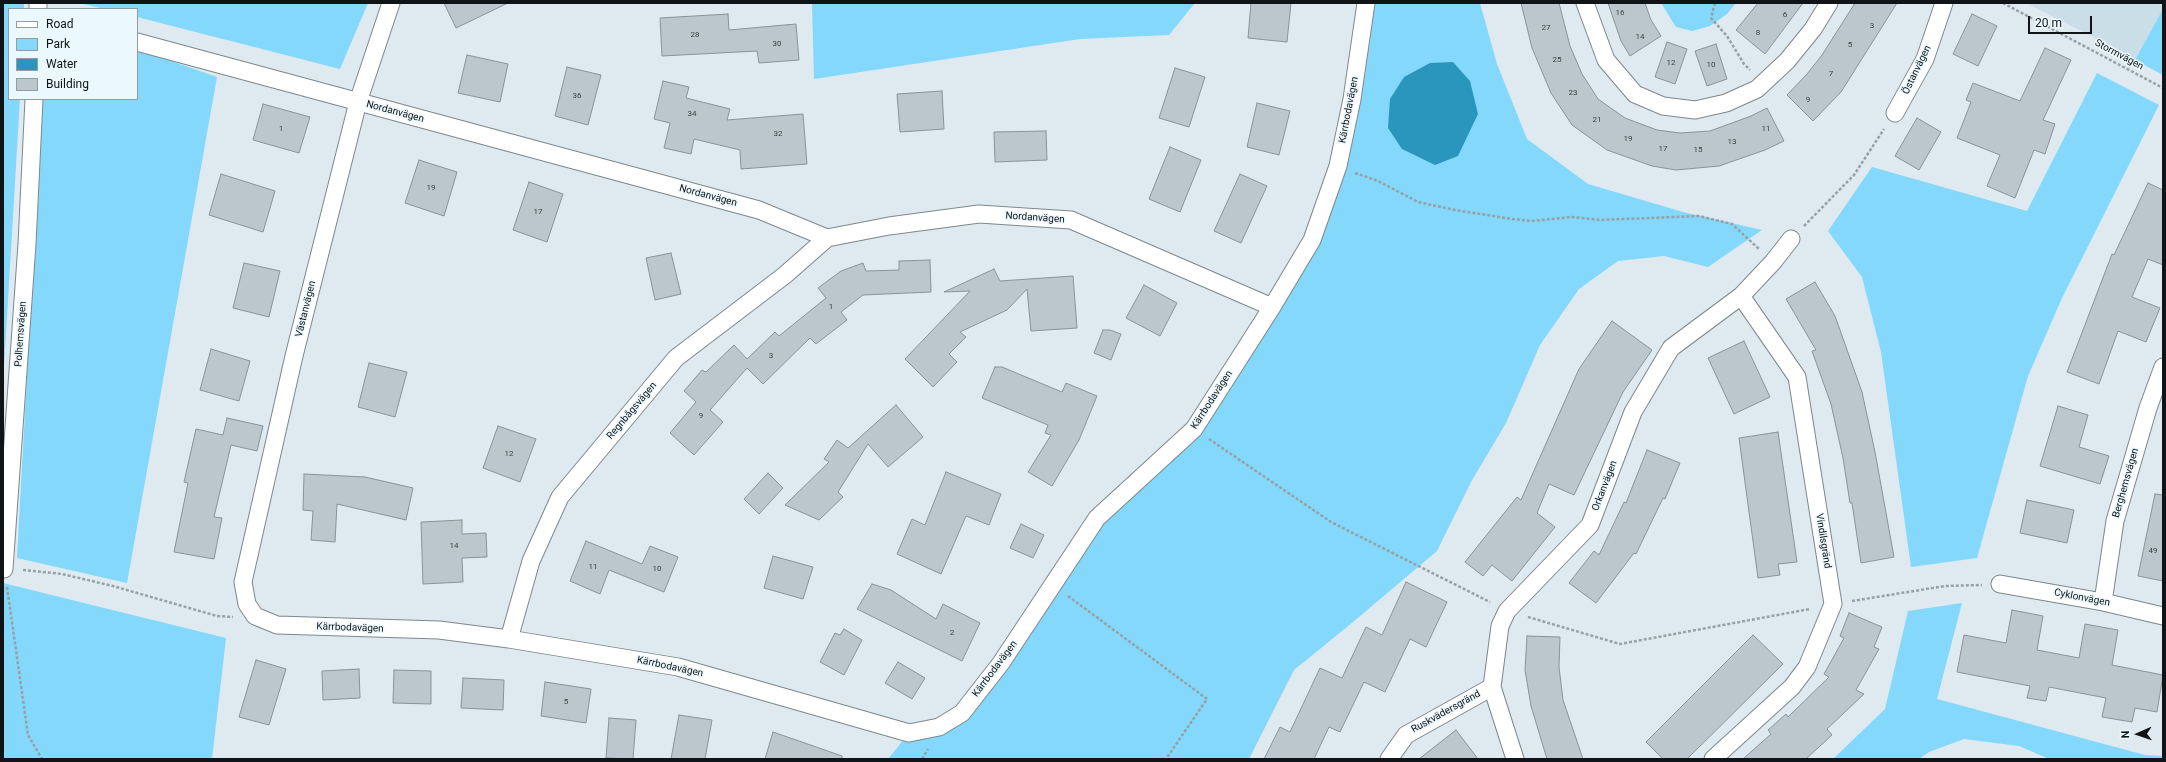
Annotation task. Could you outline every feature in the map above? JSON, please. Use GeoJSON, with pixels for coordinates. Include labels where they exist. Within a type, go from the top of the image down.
{"type":"FeatureCollection","features":[{"type":"Feature","properties":{"kind":"street","name":"Västanvägen"},"geometry":{"type":"LineString","coordinates":[[255,616],[247,604],[243,582],[294,356],[358,102],[391,3]]}},
{"type":"Feature","properties":{"kind":"street","name":"Kärrbodavägen"},"geometry":{"type":"LineString","coordinates":[[255,616],[277,625],[439,630],[509,639],[678,667],[909,733],[938,727],[962,713],[1001,663],[1097,518],[1194,429],[1272,307],[1312,240],[1338,166],[1352,99],[1366,3]]}},
{"type":"Feature","properties":{"kind":"street"},"geometry":{"type":"LineString","coordinates":[[1585,3],[1606,60],[1635,94],[1663,106],[1695,110],[1726,103],[1757,89],[1787,61],[1813,29],[1829,3]]}},
{"type":"Feature","properties":{"kind":"street","name":"Östanvägen"},"geometry":{"type":"LineString","coordinates":[[1895,113],[1924,59],[1944,3]]}},
{"type":"Feature","properties":{"kind":"street","name":"Nordanvägen"},"geometry":{"type":"LineString","coordinates":[[138,42],[760,210],[827,238],[889,226],[978,214],[1071,220],[1272,307]]}},
{"type":"Feature","properties":{"kind":"street","name":"Polhemsvägen"},"geometry":{"type":"LineString","coordinates":[[4,568],[27,244],[34,100]]}},
{"type":"Feature","properties":{"kind":"street","name":"Regnbågsvägen"},"geometry":{"type":"LineString","coordinates":[[509,639],[531,560],[560,497],[676,358],[785,275],[827,238]]}},
{"type":"Feature","properties":{"kind":"street","name":"Orkanvägen"},"geometry":{"type":"LineString","coordinates":[[1515,759],[1492,687],[1500,626],[1508,611],[1590,525],[1633,412],[1671,348],[1742,296],[1773,262],[1791,239]]}},
{"type":"Feature","properties":{"kind":"street","name":"Vindilsgränd"},"geometry":{"type":"LineString","coordinates":[[1742,296],[1797,377],[1833,604]]}},
{"type":"Feature","properties":{"kind":"street","name":"Berghemsvägen"},"geometry":{"type":"LineString","coordinates":[[2103,602],[2114,521],[2148,408],[2163,367]]}},
{"type":"Feature","properties":{"kind":"street","name":"Cyklonvägen"},"geometry":{"type":"LineString","coordinates":[[2000,584],[2103,602],[2163,616]]}},
{"type":"Feature","properties":{"kind":"street"},"geometry":{"type":"LineString","coordinates":[[1713,759],[1792,687],[1807,667],[1833,604]]}},
{"type":"Feature","properties":{"kind":"street","name":"Ruskvädersgränd"},"geometry":{"type":"LineString","coordinates":[[1389,759],[1406,735],[1492,687]]}},
{"type":"Feature","properties":{"kind":"path"},"geometry":{"type":"LineString","coordinates":[[1715,3],[1711,18],[1727,36],[1744,64],[1764,82]]}},
{"type":"Feature","properties":{"kind":"path","name":"Stormvägen"},"geometry":{"type":"LineString","coordinates":[[2003,3],[2163,88]]}},
{"type":"Feature","properties":{"kind":"path"},"geometry":{"type":"LineString","coordinates":[[1791,239],[1854,175],[1895,113]]}},
{"type":"Feature","properties":{"kind":"path"},"geometry":{"type":"LineString","coordinates":[[1338,166],[1378,181],[1418,202],[1455,210],[1512,219],[1531,221],[1572,218],[1600,220],[1699,216],[1732,224],[1773,262]]}},
{"type":"Feature","properties":{"kind":"path"},"geometry":{"type":"LineString","coordinates":[[1194,429],[1331,522],[1508,611],[1620,644],[1833,604],[1945,586],[2000,584]]}},
{"type":"Feature","properties":{"kind":"path"},"geometry":{"type":"LineString","coordinates":[[42,759],[28,734],[4,568],[69,576],[113,586],[217,616],[255,616]]}},
{"type":"Feature","properties":{"kind":"path"},"geometry":{"type":"LineString","coordinates":[[1052,585],[1207,699],[1166,759]]}},
{"type":"Feature","properties":{"kind":"shaded area"},"geometry":{"type":"Polygon","coordinates":[[[2026,3],[2163,3],[2163,10],[2135,60],[2111,46],[2026,3]]]}},
{"type":"Feature","properties":{"kind":"green space"},"geometry":{"type":"Polygon","coordinates":[[[3,3],[24,3],[24,8],[8,8],[8,100],[20,100],[3,384],[3,3]]]}},
{"type":"Feature","properties":{"kind":"green space"},"geometry":{"type":"Polygon","coordinates":[[[80,3],[368,3],[340,69],[138,17],[138,8],[100,8],[80,3]]]}},
{"type":"Feature","properties":{"kind":"green space"},"geometry":{"type":"Polygon","coordinates":[[[812,3],[1195,3],[1169,35],[1080,39],[814,79],[812,3]]]}},
{"type":"Feature","properties":{"kind":"green space"},"geometry":{"type":"Polygon","coordinates":[[[1366,3],[1480,3],[1497,64],[1527,139],[1588,184],[1683,212],[1762,230],[1708,267],[1664,256],[1618,261],[1579,289],[1540,345],[1506,423],[1471,482],[1437,551],[1294,670],[1249,759],[888,759],[909,733],[962,713],[1097,518],[1194,429],[1312,240],[1366,3]]]}},
{"type":"Feature","properties":{"kind":"green space"},"geometry":{"type":"Polygon","coordinates":[[[1661,3],[1736,3],[1727,14],[1710,26],[1692,31],[1676,27],[1661,3]]]}},
{"type":"Feature","properties":{"kind":"green space"},"geometry":{"type":"Polygon","coordinates":[[[2163,9],[2163,75],[2135,60],[2163,9]]]}},
{"type":"Feature","properties":{"kind":"green space"},"geometry":{"type":"Polygon","coordinates":[[[138,49],[217,77],[127,583],[17,558],[42,100],[138,100],[138,49]]]}},
{"type":"Feature","properties":{"kind":"green space"},"geometry":{"type":"Polygon","coordinates":[[[2097,73],[2159,105],[2062,298],[2028,376],[1977,558],[1911,567],[1881,352],[1862,277],[1828,231],[1872,167],[2027,211],[2097,73]]]}},
{"type":"Feature","properties":{"kind":"green space"},"geometry":{"type":"Polygon","coordinates":[[[3,583],[226,638],[212,759],[3,759],[3,583]]]}},
{"type":"Feature","properties":{"kind":"green space"},"geometry":{"type":"Polygon","coordinates":[[[1962,603],[1937,699],[2145,755],[2163,756],[2163,759],[2049,759],[2019,746],[1964,739],[1929,752],[1919,759],[1833,759],[1885,709],[1908,611],[1962,603]]]}},
{"type":"Feature","properties":{"kind":"water"},"geometry":{"type":"Polygon","coordinates":[[[1453,62],[1470,81],[1478,114],[1458,156],[1435,165],[1402,149],[1388,128],[1390,99],[1404,77],[1430,63],[1453,62]]]}},
{"type":"Feature","properties":{"kind":"building"},"geometry":{"type":"Polygon","coordinates":[[[444,3],[508,3],[456,28],[444,3]]]}},
{"type":"Feature","properties":{"kind":"building"},"geometry":{"type":"Polygon","coordinates":[[[1251,3],[1291,3],[1287,42],[1248,38],[1251,3]]]}},
{"type":"Feature","properties":{"kind":"building"},"geometry":{"type":"Polygon","coordinates":[[[1521,3],[1559,3],[1570,46],[1582,74],[1598,99],[1625,118],[1657,130],[1680,133],[1710,131],[1751,116],[1767,108],[1784,141],[1765,150],[1719,166],[1676,170],[1652,166],[1607,150],[1572,125],[1551,93],[1532,48],[1521,3]]]}},
{"type":"Feature","properties":{"kind":"building"},"geometry":{"type":"Polygon","coordinates":[[[1608,3],[1645,3],[1651,20],[1661,36],[1630,56],[1621,41],[1608,3]]]}},
{"type":"Feature","properties":{"kind":"building"},"geometry":{"type":"Polygon","coordinates":[[[1758,3],[1803,3],[1765,54],[1736,30],[1758,3]]]}},
{"type":"Feature","properties":{"kind":"building"},"geometry":{"type":"Polygon","coordinates":[[[1855,3],[1897,3],[1841,92],[1813,121],[1787,95],[1807,74],[1822,55],[1855,3]]]}},
{"type":"Feature","properties":{"kind":"building"},"geometry":{"type":"Polygon","coordinates":[[[728,14],[729,30],[796,24],[799,60],[759,63],[757,51],[662,56],[660,18],[728,14]]]}},
{"type":"Feature","properties":{"kind":"building"},"geometry":{"type":"Polygon","coordinates":[[[1972,14],[1997,26],[1978,66],[1953,54],[1972,14]]]}},
{"type":"Feature","properties":{"kind":"building"},"geometry":{"type":"Polygon","coordinates":[[[1667,42],[1687,49],[1675,84],[1655,77],[1667,42]]]}},
{"type":"Feature","properties":{"kind":"building"},"geometry":{"type":"Polygon","coordinates":[[[1716,44],[1727,79],[1707,86],[1695,51],[1716,44]]]}},
{"type":"Feature","properties":{"kind":"building"},"geometry":{"type":"Polygon","coordinates":[[[2045,48],[2071,60],[2043,120],[2055,124],[2045,154],[2034,150],[2015,198],[1987,186],[2000,155],[1957,138],[1971,102],[1966,100],[1973,83],[2020,101],[2045,48]]]}},
{"type":"Feature","properties":{"kind":"building"},"geometry":{"type":"Polygon","coordinates":[[[467,55],[508,64],[500,102],[458,93],[467,55]]]}},
{"type":"Feature","properties":{"kind":"building"},"geometry":{"type":"Polygon","coordinates":[[[567,67],[601,75],[588,125],[555,116],[567,67]]]}},
{"type":"Feature","properties":{"kind":"building"},"geometry":{"type":"Polygon","coordinates":[[[1175,68],[1205,77],[1189,127],[1159,118],[1175,68]]]}},
{"type":"Feature","properties":{"kind":"building"},"geometry":{"type":"Polygon","coordinates":[[[663,81],[689,87],[686,98],[730,109],[727,120],[803,114],[807,164],[741,169],[740,150],[694,139],[691,154],[664,148],[670,123],[654,119],[663,81]]]}},
{"type":"Feature","properties":{"kind":"building"},"geometry":{"type":"Polygon","coordinates":[[[942,91],[944,129],[900,132],[897,94],[942,91]]]}},
{"type":"Feature","properties":{"kind":"building"},"geometry":{"type":"Polygon","coordinates":[[[1257,103],[1290,111],[1279,155],[1247,147],[1257,103]]]}},
{"type":"Feature","properties":{"kind":"building"},"geometry":{"type":"Polygon","coordinates":[[[263,104],[310,117],[299,153],[253,140],[263,104]]]}},
{"type":"Feature","properties":{"kind":"building"},"geometry":{"type":"Polygon","coordinates":[[[1917,118],[1941,132],[1919,170],[1895,156],[1917,118]]]}},
{"type":"Feature","properties":{"kind":"building"},"geometry":{"type":"Polygon","coordinates":[[[1046,131],[1047,160],[995,162],[994,132],[1046,131]]]}},
{"type":"Feature","properties":{"kind":"building"},"geometry":{"type":"Polygon","coordinates":[[[1170,147],[1201,160],[1180,212],[1149,199],[1170,147]]]}},
{"type":"Feature","properties":{"kind":"building"},"geometry":{"type":"Polygon","coordinates":[[[419,160],[457,172],[444,216],[405,203],[419,160]]]}},
{"type":"Feature","properties":{"kind":"building"},"geometry":{"type":"Polygon","coordinates":[[[221,174],[275,191],[263,232],[209,215],[221,174]]]}},
{"type":"Feature","properties":{"kind":"building"},"geometry":{"type":"Polygon","coordinates":[[[1240,174],[1267,186],[1241,243],[1214,231],[1240,174]]]}},
{"type":"Feature","properties":{"kind":"building"},"geometry":{"type":"Polygon","coordinates":[[[529,182],[563,194],[547,242],[513,230],[529,182]]]}},
{"type":"Feature","properties":{"kind":"building"},"geometry":{"type":"Polygon","coordinates":[[[2148,183],[2163,190],[2163,265],[2148,259],[2132,297],[2160,308],[2146,342],[2118,331],[2099,384],[2067,372],[2112,254],[2114,255],[2148,183]]]}},
{"type":"Feature","properties":{"kind":"building"},"geometry":{"type":"Polygon","coordinates":[[[671,253],[681,294],[655,300],[646,258],[671,253]]]}},
{"type":"Feature","properties":{"kind":"building"},"geometry":{"type":"Polygon","coordinates":[[[930,260],[931,292],[863,295],[841,312],[847,320],[816,344],[810,338],[763,384],[747,368],[710,410],[723,422],[694,455],[670,433],[696,402],[684,391],[702,370],[706,372],[734,345],[747,359],[775,332],[779,336],[826,298],[818,288],[841,271],[863,263],[866,271],[899,270],[899,261],[930,260]]]}},
{"type":"Feature","properties":{"kind":"building"},"geometry":{"type":"Polygon","coordinates":[[[244,263],[280,271],[269,317],[233,308],[244,263]]]}},
{"type":"Feature","properties":{"kind":"building"},"geometry":{"type":"Polygon","coordinates":[[[994,269],[1000,281],[1073,276],[1077,328],[1031,331],[1027,289],[1007,310],[960,332],[966,337],[949,354],[957,362],[933,387],[905,359],[970,291],[944,292],[994,269]]]}},
{"type":"Feature","properties":{"kind":"building"},"geometry":{"type":"Polygon","coordinates":[[[1815,282],[1835,316],[1862,392],[1875,452],[1894,557],[1861,563],[1852,503],[1850,503],[1843,458],[1831,404],[1812,351],[1816,350],[1786,299],[1815,282]]]}},
{"type":"Feature","properties":{"kind":"building"},"geometry":{"type":"Polygon","coordinates":[[[1144,285],[1177,303],[1160,336],[1126,318],[1144,285]]]}},
{"type":"Feature","properties":{"kind":"building"},"geometry":{"type":"Polygon","coordinates":[[[1612,321],[1652,350],[1623,392],[1574,495],[1549,484],[1537,513],[1555,527],[1512,581],[1492,565],[1483,576],[1465,562],[1517,497],[1521,500],[1579,369],[1612,321]]]}},
{"type":"Feature","properties":{"kind":"building"},"geometry":{"type":"Polygon","coordinates":[[[1103,330],[1110,330],[1121,334],[1111,360],[1094,353],[1103,330]]]}},
{"type":"Feature","properties":{"kind":"building"},"geometry":{"type":"Polygon","coordinates":[[[1744,341],[1770,397],[1734,414],[1708,358],[1744,341]]]}},
{"type":"Feature","properties":{"kind":"building"},"geometry":{"type":"Polygon","coordinates":[[[211,349],[250,361],[239,401],[200,390],[211,349]]]}},
{"type":"Feature","properties":{"kind":"building"},"geometry":{"type":"Polygon","coordinates":[[[369,363],[407,372],[395,417],[358,407],[369,363]]]}},
{"type":"Feature","properties":{"kind":"building"},"geometry":{"type":"Polygon","coordinates":[[[995,367],[1002,367],[1062,392],[1066,383],[1097,396],[1079,440],[1052,486],[1028,472],[1051,435],[1045,433],[1048,425],[982,398],[995,367]]]}},
{"type":"Feature","properties":{"kind":"building"},"geometry":{"type":"Polygon","coordinates":[[[896,405],[923,437],[888,467],[868,444],[838,492],[843,497],[819,520],[785,505],[829,462],[824,459],[837,440],[848,448],[896,405]]]}},
{"type":"Feature","properties":{"kind":"building"},"geometry":{"type":"Polygon","coordinates":[[[2058,406],[2088,415],[2079,447],[2109,456],[2100,484],[2040,466],[2058,406]]]}},
{"type":"Feature","properties":{"kind":"building"},"geometry":{"type":"Polygon","coordinates":[[[227,418],[263,426],[257,451],[231,445],[214,517],[222,518],[214,559],[174,552],[188,483],[184,482],[196,429],[223,435],[227,418]]]}},
{"type":"Feature","properties":{"kind":"building"},"geometry":{"type":"Polygon","coordinates":[[[498,426],[536,439],[520,482],[483,468],[498,426]]]}},
{"type":"Feature","properties":{"kind":"building"},"geometry":{"type":"Polygon","coordinates":[[[1778,432],[1797,562],[1778,564],[1780,575],[1758,578],[1739,438],[1778,432]]]}},
{"type":"Feature","properties":{"kind":"building"},"geometry":{"type":"Polygon","coordinates":[[[1647,450],[1680,463],[1665,499],[1663,498],[1636,554],[1634,553],[1596,603],[1569,583],[1594,551],[1599,555],[1624,502],[1626,503],[1647,450]]]}},
{"type":"Feature","properties":{"kind":"building"},"geometry":{"type":"Polygon","coordinates":[[[946,472],[1001,494],[989,525],[966,516],[941,574],[897,554],[912,519],[925,525],[946,472]]]}},
{"type":"Feature","properties":{"kind":"building"},"geometry":{"type":"Polygon","coordinates":[[[768,473],[783,488],[759,514],[744,499],[768,473]]]}},
{"type":"Feature","properties":{"kind":"building"},"geometry":{"type":"Polygon","coordinates":[[[304,474],[365,477],[413,488],[406,520],[337,504],[335,542],[311,540],[313,511],[303,510],[304,474]]]}},
{"type":"Feature","properties":{"kind":"building"},"geometry":{"type":"Polygon","coordinates":[[[2155,494],[2163,495],[2163,581],[2138,576],[2155,494]]]}},
{"type":"Feature","properties":{"kind":"building"},"geometry":{"type":"Polygon","coordinates":[[[2027,500],[2074,510],[2067,543],[2020,533],[2027,500]]]}},
{"type":"Feature","properties":{"kind":"building"},"geometry":{"type":"Polygon","coordinates":[[[462,520],[462,534],[486,533],[487,557],[462,558],[463,582],[423,584],[421,522],[462,520]]]}},
{"type":"Feature","properties":{"kind":"building"},"geometry":{"type":"Polygon","coordinates":[[[1021,524],[1044,535],[1033,558],[1010,548],[1021,524]]]}},
{"type":"Feature","properties":{"kind":"building"},"geometry":{"type":"Polygon","coordinates":[[[586,541],[642,564],[650,546],[678,557],[664,592],[609,570],[600,594],[570,581],[586,541]]]}},
{"type":"Feature","properties":{"kind":"building"},"geometry":{"type":"Polygon","coordinates":[[[773,556],[813,567],[803,599],[764,588],[773,556]]]}},
{"type":"Feature","properties":{"kind":"building"},"geometry":{"type":"Polygon","coordinates":[[[1406,582],[1447,602],[1426,647],[1410,639],[1385,692],[1364,682],[1340,732],[1329,727],[1314,759],[1264,759],[1280,727],[1290,732],[1320,668],[1342,678],[1366,627],[1382,635],[1406,582]]]}},
{"type":"Feature","properties":{"kind":"building"},"geometry":{"type":"Polygon","coordinates":[[[872,584],[891,590],[936,619],[943,604],[980,623],[962,661],[857,609],[872,584]]]}},
{"type":"Feature","properties":{"kind":"building"},"geometry":{"type":"Polygon","coordinates":[[[2012,610],[2043,616],[2037,650],[2079,658],[2085,624],[2118,630],[2112,665],[2163,675],[2157,712],[2135,708],[2132,722],[2102,717],[2106,698],[2049,687],[2046,701],[2027,698],[2030,686],[1957,672],[1964,635],[2006,643],[2012,610]]]}},
{"type":"Feature","properties":{"kind":"building"},"geometry":{"type":"Polygon","coordinates":[[[1849,613],[1882,627],[1874,647],[1879,649],[1856,690],[1864,694],[1827,729],[1832,735],[1806,759],[1743,759],[1771,734],[1768,730],[1786,714],[1788,717],[1829,677],[1824,674],[1844,638],[1840,636],[1849,613]]]}},
{"type":"Feature","properties":{"kind":"building"},"geometry":{"type":"Polygon","coordinates":[[[844,629],[862,640],[844,675],[820,662],[835,633],[840,635],[844,629]]]}},
{"type":"Feature","properties":{"kind":"building"},"geometry":{"type":"Polygon","coordinates":[[[1753,635],[1783,664],[1687,759],[1663,759],[1646,742],[1753,635]]]}},
{"type":"Feature","properties":{"kind":"building"},"geometry":{"type":"Polygon","coordinates":[[[1527,636],[1560,637],[1559,667],[1563,700],[1583,759],[1547,759],[1531,706],[1525,670],[1527,636]]]}},
{"type":"Feature","properties":{"kind":"building"},"geometry":{"type":"Polygon","coordinates":[[[256,660],[286,669],[269,725],[239,717],[256,660]]]}},
{"type":"Feature","properties":{"kind":"building"},"geometry":{"type":"Polygon","coordinates":[[[898,662],[925,678],[912,699],[885,683],[898,662]]]}},
{"type":"Feature","properties":{"kind":"building"},"geometry":{"type":"Polygon","coordinates":[[[359,669],[360,698],[323,700],[322,671],[359,669]]]}},
{"type":"Feature","properties":{"kind":"building"},"geometry":{"type":"Polygon","coordinates":[[[394,670],[431,671],[431,704],[393,703],[394,670]]]}},
{"type":"Feature","properties":{"kind":"building"},"geometry":{"type":"Polygon","coordinates":[[[463,678],[504,680],[503,710],[461,708],[463,678]]]}},
{"type":"Feature","properties":{"kind":"building"},"geometry":{"type":"Polygon","coordinates":[[[545,682],[591,689],[586,723],[541,716],[545,682]]]}},
{"type":"Feature","properties":{"kind":"building"},"geometry":{"type":"Polygon","coordinates":[[[679,715],[712,720],[705,759],[671,759],[679,715]]]}},
{"type":"Feature","properties":{"kind":"building"},"geometry":{"type":"Polygon","coordinates":[[[609,718],[636,720],[633,759],[606,758],[609,718]]]}},
{"type":"Feature","properties":{"kind":"building"},"geometry":{"type":"Polygon","coordinates":[[[1456,730],[1478,759],[1419,759],[1456,730]]]}},
{"type":"Feature","properties":{"kind":"building"},"geometry":{"type":"Polygon","coordinates":[[[773,732],[842,756],[842,759],[765,759],[773,732]]]}}]}
